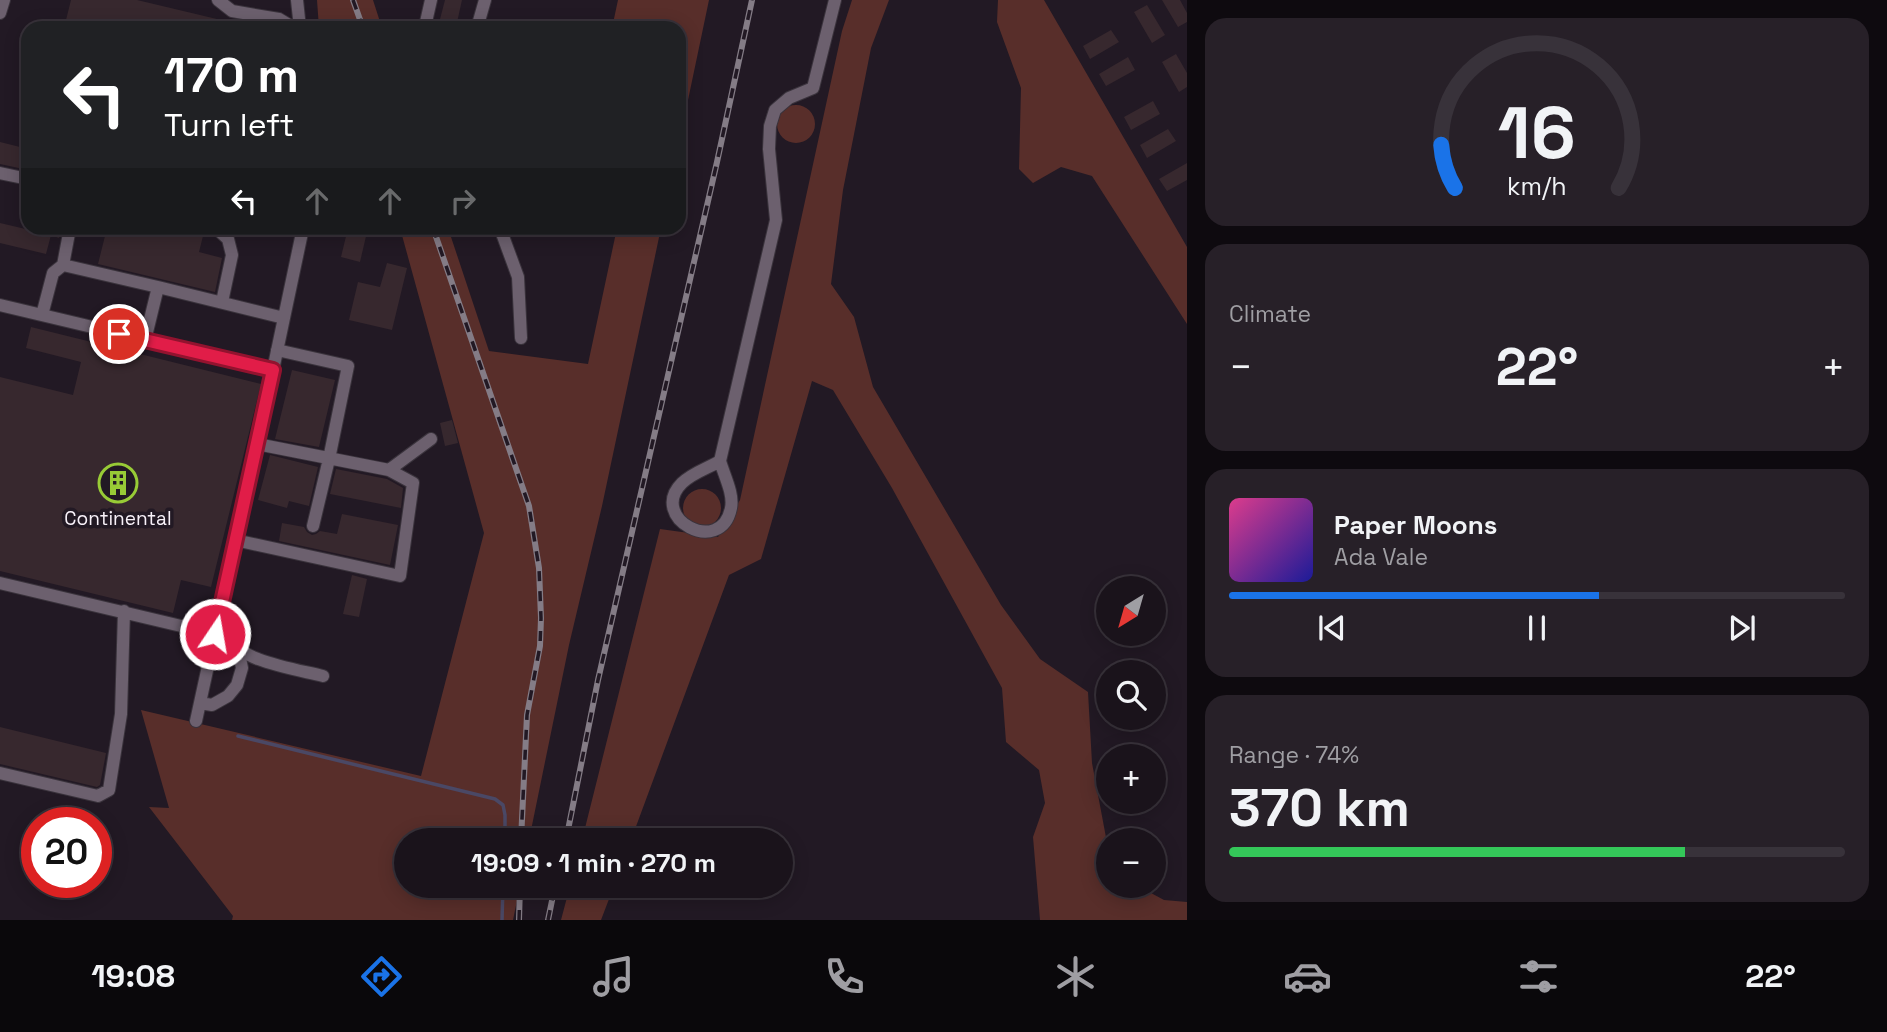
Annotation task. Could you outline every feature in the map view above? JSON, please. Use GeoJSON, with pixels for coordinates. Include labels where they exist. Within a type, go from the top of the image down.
{"type":"FeatureCollection","features":[{"type":"Feature","properties":{"kind":"lane"},"geometry":{"type":"LineString","coordinates":[[0,13],[4,0]]}},
{"type":"Feature","properties":{"kind":"lane"},"geometry":{"type":"LineString","coordinates":[[218,0],[232,10],[282,21]]}},
{"type":"Feature","properties":{"kind":"lane"},"geometry":{"type":"LineString","coordinates":[[279,19],[297,0]]}},
{"type":"Feature","properties":{"kind":"lane"},"geometry":{"type":"LineString","coordinates":[[297,0],[299,21]]}},
{"type":"Feature","properties":{"kind":"lane"},"geometry":{"type":"LineString","coordinates":[[426,21],[431,0]]}},
{"type":"Feature","properties":{"kind":"lane"},"geometry":{"type":"LineString","coordinates":[[479,21],[485,0]]}},
{"type":"Feature","properties":{"kind":"lane"},"geometry":{"type":"LineString","coordinates":[[720,461],[687,479],[675,494],[676,514],[689,529],[709,532],[721,526],[729,516],[731,496],[720,461],[776,220],[769,149],[770,126],[775,110],[789,98],[813,88],[835,0]]}},
{"type":"Feature","properties":{"kind":"lane"},"geometry":{"type":"LineString","coordinates":[[0,173],[21,178]]}},
{"type":"Feature","properties":{"kind":"lane"},"geometry":{"type":"LineString","coordinates":[[42,315],[53,272],[63,265],[69,235]]}},
{"type":"Feature","properties":{"kind":"lane"},"geometry":{"type":"LineString","coordinates":[[222,302],[232,255],[228,239],[224,235]]}},
{"type":"Feature","properties":{"kind":"lane"},"geometry":{"type":"LineString","coordinates":[[196,721],[302,235]]}},
{"type":"Feature","properties":{"kind":"lane"},"geometry":{"type":"LineString","coordinates":[[503,235],[519,277],[521,338]]}},
{"type":"Feature","properties":{"kind":"lane"},"geometry":{"type":"LineString","coordinates":[[63,265],[284,318]]}},
{"type":"Feature","properties":{"kind":"lane"},"geometry":{"type":"LineString","coordinates":[[145,340],[158,287]]}},
{"type":"Feature","properties":{"kind":"lane"},"geometry":{"type":"LineString","coordinates":[[0,305],[273,370]]}},
{"type":"Feature","properties":{"kind":"lane"},"geometry":{"type":"LineString","coordinates":[[277,350],[348,366],[313,526]]}},
{"type":"Feature","properties":{"kind":"lane"},"geometry":{"type":"LineString","coordinates":[[389,470],[431,439]]}},
{"type":"Feature","properties":{"kind":"lane"},"geometry":{"type":"LineString","coordinates":[[235,540],[400,576],[413,483],[389,470],[257,444]]}},
{"type":"Feature","properties":{"kind":"lane"},"geometry":{"type":"LineString","coordinates":[[0,583],[215,634],[257,659],[323,676]]}},
{"type":"Feature","properties":{"kind":"lane"},"geometry":{"type":"LineString","coordinates":[[0,773],[98,796],[109,790],[121,714],[124,611]]}},
{"type":"Feature","properties":{"kind":"lane"},"geometry":{"type":"LineString","coordinates":[[200,703],[212,705],[228,696],[237,685],[242,668],[238,649]]}},
{"type":"Feature","properties":{"kind":"shaded area"},"geometry":{"type":"Polygon","coordinates":[[[317,0],[373,0],[380,21],[318,21],[317,0]]]}},
{"type":"Feature","properties":{"kind":"shaded area"},"geometry":{"type":"Polygon","coordinates":[[[618,0],[709,0],[686,110],[686,21],[614,21],[618,0]]]}},
{"type":"Feature","properties":{"kind":"shaded area"},"geometry":{"type":"Polygon","coordinates":[[[852,0],[889,0],[871,48],[843,190],[831,284],[854,317],[873,387],[1001,605],[1040,659],[1088,692],[1096,814],[1102,814],[1104,828],[1096,828],[1096,898],[1160,898],[1187,902],[1187,920],[1040,920],[1033,837],[1045,803],[1039,770],[1006,742],[1002,688],[892,488],[833,390],[812,381],[761,559],[729,575],[635,828],[585,828],[660,529],[718,537],[740,500],[842,31],[852,0]]]}},
{"type":"Feature","properties":{"kind":"shaded area"},"geometry":{"type":"Polygon","coordinates":[[[998,0],[1044,0],[1187,247],[1187,324],[1092,176],[1061,167],[1033,183],[1019,169],[1021,88],[997,22],[998,0]]]}},
{"type":"Feature","properties":{"kind":"shaded area"},"geometry":{"type":"Polygon","coordinates":[[[796,105],[809,111],[815,124],[809,137],[796,143],[783,137],[777,124],[783,111],[796,105]]]}},
{"type":"Feature","properties":{"kind":"shaded area"},"geometry":{"type":"Polygon","coordinates":[[[402,235],[450,235],[489,351],[588,364],[616,235],[660,235],[531,828],[394,828],[394,898],[518,898],[513,920],[232,920],[233,916],[149,807],[169,808],[141,710],[421,776],[484,533],[402,235]]]}},
{"type":"Feature","properties":{"kind":"shaded area"},"geometry":{"type":"Polygon","coordinates":[[[702,489],[715,495],[721,508],[715,521],[702,527],[689,521],[683,508],[689,495],[702,489]]]}},
{"type":"Feature","properties":{"kind":"shaded area"},"geometry":{"type":"Polygon","coordinates":[[[567,898],[609,898],[601,920],[561,920],[567,898]]]}},
{"type":"Feature","properties":{"kind":"building"},"geometry":{"type":"Polygon","coordinates":[[[71,0],[137,0],[225,21],[66,21],[71,0]]]}},
{"type":"Feature","properties":{"kind":"building"},"geometry":{"type":"Polygon","coordinates":[[[445,0],[462,0],[457,21],[440,21],[445,0]]]}},
{"type":"Feature","properties":{"kind":"building"},"geometry":{"type":"Polygon","coordinates":[[[1162,0],[1180,0],[1187,13],[1187,22],[1178,27],[1162,0]]]}},
{"type":"Feature","properties":{"kind":"building"},"geometry":{"type":"Polygon","coordinates":[[[1147,5],[1165,35],[1152,43],[1134,12],[1147,5]]]}},
{"type":"Feature","properties":{"kind":"building"},"geometry":{"type":"Polygon","coordinates":[[[1111,30],[1119,42],[1090,59],[1083,46],[1111,30]]]}},
{"type":"Feature","properties":{"kind":"building"},"geometry":{"type":"Polygon","coordinates":[[[1176,54],[1187,73],[1187,87],[1179,92],[1162,62],[1176,54]]]}},
{"type":"Feature","properties":{"kind":"building"},"geometry":{"type":"Polygon","coordinates":[[[1128,57],[1135,70],[1106,86],[1099,74],[1128,57]]]}},
{"type":"Feature","properties":{"kind":"building"},"geometry":{"type":"Polygon","coordinates":[[[1153,101],[1160,114],[1131,130],[1124,117],[1153,101]]]}},
{"type":"Feature","properties":{"kind":"building"},"geometry":{"type":"Polygon","coordinates":[[[1168,129],[1176,141],[1147,158],[1140,145],[1168,129]]]}},
{"type":"Feature","properties":{"kind":"building"},"geometry":{"type":"Polygon","coordinates":[[[0,142],[21,147],[21,168],[0,164],[0,142]]]}},
{"type":"Feature","properties":{"kind":"building"},"geometry":{"type":"Polygon","coordinates":[[[1187,163],[1187,180],[1167,191],[1159,179],[1187,163]]]}},
{"type":"Feature","properties":{"kind":"building"},"geometry":{"type":"Polygon","coordinates":[[[0,223],[21,228],[21,235],[51,235],[46,254],[0,243],[0,223]]]}},
{"type":"Feature","properties":{"kind":"building"},"geometry":{"type":"Polygon","coordinates":[[[105,235],[203,235],[199,252],[222,258],[215,292],[98,264],[105,235]]]}},
{"type":"Feature","properties":{"kind":"building"},"geometry":{"type":"Polygon","coordinates":[[[346,235],[366,235],[360,262],[341,257],[346,235]]]}},
{"type":"Feature","properties":{"kind":"building"},"geometry":{"type":"Polygon","coordinates":[[[387,263],[407,268],[392,330],[349,320],[358,282],[380,287],[387,263]]]}},
{"type":"Feature","properties":{"kind":"building","name":"Continental"},"geometry":{"type":"Polygon","coordinates":[[[31,327],[261,384],[211,587],[181,580],[173,613],[0,571],[0,377],[73,395],[81,362],[26,348],[31,327]]]}},
{"type":"Feature","properties":{"kind":"building"},"geometry":{"type":"Polygon","coordinates":[[[292,370],[335,380],[319,447],[275,439],[292,370]]]}},
{"type":"Feature","properties":{"kind":"building"},"geometry":{"type":"Polygon","coordinates":[[[452,420],[458,443],[445,446],[440,423],[452,420]]]}},
{"type":"Feature","properties":{"kind":"building"},"geometry":{"type":"Polygon","coordinates":[[[270,455],[318,467],[309,506],[289,501],[287,508],[258,500],[270,455]]]}},
{"type":"Feature","properties":{"kind":"building"},"geometry":{"type":"Polygon","coordinates":[[[336,469],[387,479],[403,488],[401,508],[330,494],[336,469]]]}},
{"type":"Feature","properties":{"kind":"building"},"geometry":{"type":"Polygon","coordinates":[[[342,514],[398,525],[390,565],[279,541],[282,523],[304,527],[312,535],[320,531],[337,534],[342,514]]]}},
{"type":"Feature","properties":{"kind":"building"},"geometry":{"type":"Polygon","coordinates":[[[352,575],[367,579],[359,617],[343,614],[352,575]]]}},
{"type":"Feature","properties":{"kind":"building"},"geometry":{"type":"Polygon","coordinates":[[[0,727],[106,753],[100,785],[97,787],[0,764],[0,727]]]}},
{"type":"Feature","properties":{"kind":"waterway"},"geometry":{"type":"LineString","coordinates":[[238,736],[495,799],[503,805],[505,828]]}},
{"type":"Feature","properties":{"kind":"waterway"},"geometry":{"type":"LineString","coordinates":[[502,920],[503,898]]}},
{"type":"Feature","properties":{"kind":"railway"},"geometry":{"type":"LineString","coordinates":[[353,0],[360,21]]}},
{"type":"Feature","properties":{"kind":"railway"},"geometry":{"type":"LineString","coordinates":[[568,828],[598,680],[752,0]]}},
{"type":"Feature","properties":{"kind":"railway"},"geometry":{"type":"LineString","coordinates":[[435,235],[529,506],[539,568],[540,646],[527,715],[522,828]]}},
{"type":"Feature","properties":{"kind":"railway"},"geometry":{"type":"LineString","coordinates":[[519,920],[520,898]]}},
{"type":"Feature","properties":{"kind":"railway"},"geometry":{"type":"LineString","coordinates":[[548,920],[553,898]]}},
{"type":"Feature","properties":{"kind":"place","name":"Continental"},"geometry":{"type":"Point","coordinates":[118,483]}},
{"type":"Feature","properties":{"kind":"route"},"geometry":{"type":"LineString","coordinates":[[119,334],[273,370],[215,634]]}}]}
